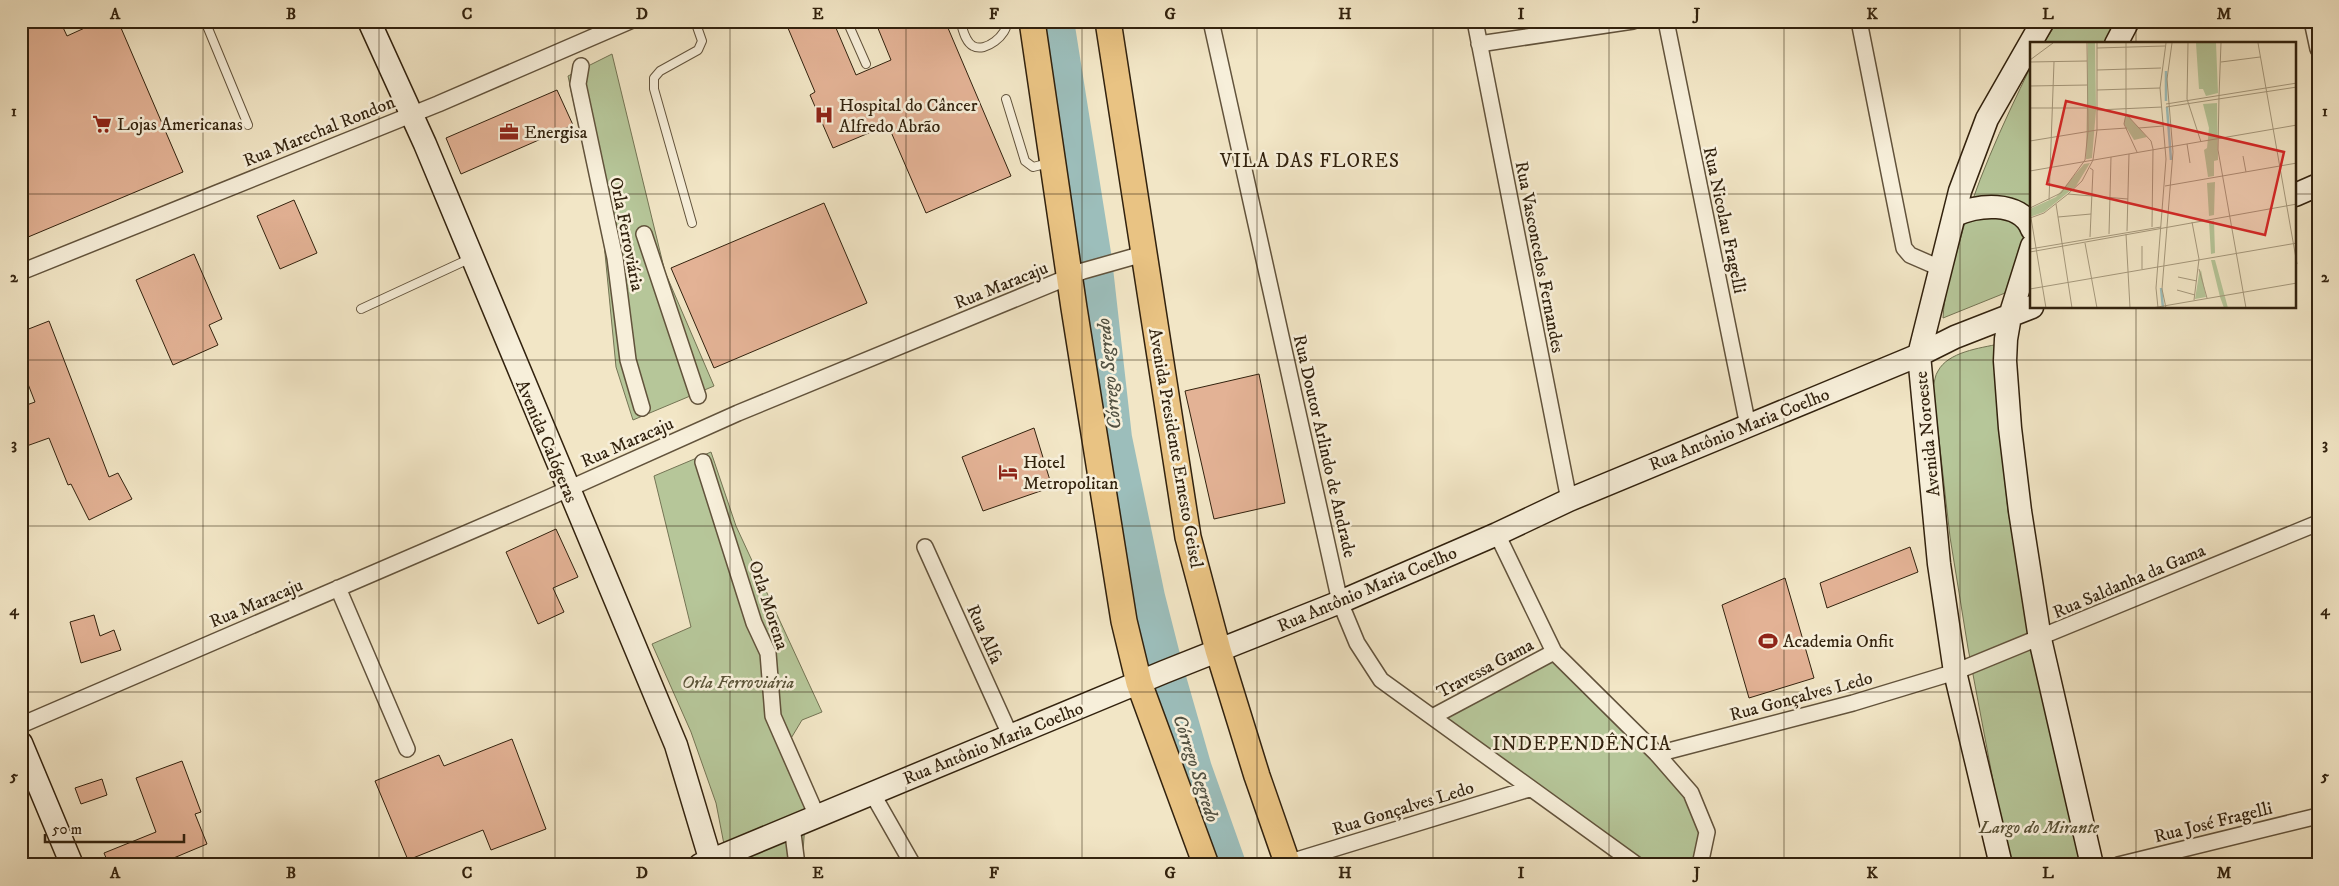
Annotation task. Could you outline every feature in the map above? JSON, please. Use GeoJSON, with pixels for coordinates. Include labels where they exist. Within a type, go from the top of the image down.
{"type":"FeatureCollection","features":[{"type":"Feature","properties":{"kind":"main road","name":"Avenida Calógeras"},"geometry":{"type":"LineString","coordinates":[[369,21],[676,745],[708,863]]}},
{"type":"Feature","properties":{"kind":"main road"},"geometry":{"type":"LineString","coordinates":[[1032,21],[1054,162],[1076,274],[1113,562],[1139,683],[1206,865]]}},
{"type":"Feature","properties":{"kind":"main road","name":"Avenida Presidente Ernesto Geisel"},"geometry":{"type":"LineString","coordinates":[[1108,21],[1136,257],[1210,654],[1257,776],[1288,864]]}},
{"type":"Feature","properties":{"kind":"main road","name":"Avenida Noroeste"},"geometry":{"type":"LineString","coordinates":[[2032,42],[2044,21]]}},
{"type":"Feature","properties":{"kind":"main road"},"geometry":{"type":"LineString","coordinates":[[2117,42],[2128,21]]}},
{"type":"Feature","properties":{"kind":"main road","name":"Avenida Noroeste"},"geometry":{"type":"LineString","coordinates":[[2001,865],[1954,672],[1939,564],[1919,355],[1960,191],[1987,119],[2030,45]]}},
{"type":"Feature","properties":{"kind":"main road"},"geometry":{"type":"LineString","coordinates":[[2296,195],[2318,185]]}},
{"type":"Feature","properties":{"kind":"main road"},"geometry":{"type":"LineString","coordinates":[[1954,216],[1974,208],[1994,207],[2024,218],[2030,226]]}},
{"type":"Feature","properties":{"kind":"main road"},"geometry":{"type":"LineString","coordinates":[[2030,252],[2010,316],[2005,361],[2010,428],[2020,511],[2040,639],[2092,865]]}},
{"type":"Feature","properties":{"kind":"main road","name":"Rua Antônio Maria Coelho"},"geometry":{"type":"LineString","coordinates":[[708,863],[792,826],[1011,737],[1164,672],[1340,602],[1497,534],[1569,500],[1919,355],[1955,336],[2030,308]]}},
{"type":"Feature","properties":{"kind":"main road"},"geometry":{"type":"LineString","coordinates":[[21,744],[72,865]]}},
{"type":"Feature","properties":{"kind":"street","name":"Rua Marechal Rondon"},"geometry":{"type":"LineString","coordinates":[[21,272],[410,114],[630,21]]}},
{"type":"Feature","properties":{"kind":"street","name":"Rua Doutor Arlindo de Andrade"},"geometry":{"type":"LineString","coordinates":[[1211,21],[1340,602],[1357,643],[1381,680],[1434,716],[1529,789],[1637,865]]}},
{"type":"Feature","properties":{"kind":"street","name":"Rua Vasconcelos Fernandes"},"geometry":{"type":"LineString","coordinates":[[1475,21],[1569,500]]}},
{"type":"Feature","properties":{"kind":"street"},"geometry":{"type":"LineString","coordinates":[[1479,44],[1633,21]]}},
{"type":"Feature","properties":{"kind":"street","name":"Rua Nicolau Fragelli"},"geometry":{"type":"LineString","coordinates":[[1666,21],[1748,426]]}},
{"type":"Feature","properties":{"kind":"street"},"geometry":{"type":"LineString","coordinates":[[1859,21],[1904,248],[1910,255],[1940,268]]}},
{"type":"Feature","properties":{"kind":"street"},"geometry":{"type":"LineString","coordinates":[[2312,21],[2318,49]]}},
{"type":"Feature","properties":{"kind":"street","name":"Orla Ferroviária"},"geometry":{"type":"LineString","coordinates":[[581,66],[578,84],[615,258],[628,360],[642,408]]}},
{"type":"Feature","properties":{"kind":"street","name":"Orla Ferroviária"},"geometry":{"type":"LineString","coordinates":[[644,234],[698,396]]}},
{"type":"Feature","properties":{"kind":"street","name":"Rua Maracaju"},"geometry":{"type":"LineString","coordinates":[[21,725],[568,489],[738,413],[1076,274],[1136,257]]}},
{"type":"Feature","properties":{"kind":"street","name":"Orla Morena"},"geometry":{"type":"LineString","coordinates":[[703,462],[754,623],[768,653],[773,716],[817,816]]}},
{"type":"Feature","properties":{"kind":"street","name":"Rua Saldanha da Gama"},"geometry":{"type":"LineString","coordinates":[[1954,672],[2040,639],[2318,523]]}},
{"type":"Feature","properties":{"kind":"street"},"geometry":{"type":"LineString","coordinates":[[1497,534],[1554,652],[1657,754],[1690,793],[1707,832],[1700,865]]}},
{"type":"Feature","properties":{"kind":"street","name":"Rua Alfa"},"geometry":{"type":"LineString","coordinates":[[925,547],[1011,737]]}},
{"type":"Feature","properties":{"kind":"street"},"geometry":{"type":"LineString","coordinates":[[338,588],[407,749]]}},
{"type":"Feature","properties":{"kind":"street","name":"Travessa Gama"},"geometry":{"type":"LineString","coordinates":[[1434,716],[1554,652]]}},
{"type":"Feature","properties":{"kind":"street","name":"Rua Gonçalves Ledo"},"geometry":{"type":"LineString","coordinates":[[1657,754],[1853,703],[1954,672]]}},
{"type":"Feature","properties":{"kind":"street","name":"Rua Gonçalves Ledo"},"geometry":{"type":"LineString","coordinates":[[1288,864],[1529,789]]}},
{"type":"Feature","properties":{"kind":"street"},"geometry":{"type":"LineString","coordinates":[[872,793],[913,865]]}},
{"type":"Feature","properties":{"kind":"street","name":"Rua José Fragelli"},"geometry":{"type":"LineString","coordinates":[[2118,865],[2318,816]]}},
{"type":"Feature","properties":{"kind":"street"},"geometry":{"type":"LineString","coordinates":[[792,826],[797,865]]}},
{"type":"Feature","properties":{"kind":"lane"},"geometry":{"type":"LineString","coordinates":[[205,21],[248,125]]}},
{"type":"Feature","properties":{"kind":"lane"},"geometry":{"type":"LineString","coordinates":[[692,223],[654,78],[660,71],[698,50],[702,41],[695,21]]}},
{"type":"Feature","properties":{"kind":"lane"},"geometry":{"type":"LineString","coordinates":[[848,21],[866,64]]}},
{"type":"Feature","properties":{"kind":"lane"},"geometry":{"type":"LineString","coordinates":[[960,21],[967,41],[978,48],[995,43],[1002,36],[1008,21]]}},
{"type":"Feature","properties":{"kind":"lane"},"geometry":{"type":"LineString","coordinates":[[1006,99],[1025,161],[1033,167],[1054,162]]}},
{"type":"Feature","properties":{"kind":"lane"},"geometry":{"type":"LineString","coordinates":[[361,309],[471,258]]}},
{"type":"Feature","properties":{"kind":"green space"},"geometry":{"type":"Polygon","coordinates":[[[2058,21],[2118,21],[2107,42],[2044,42],[2058,21]]]}},
{"type":"Feature","properties":{"kind":"green space"},"geometry":{"type":"Polygon","coordinates":[[[612,54],[665,272],[714,386],[633,420],[616,367],[604,243],[568,76],[612,54]]]}},
{"type":"Feature","properties":{"kind":"green space"},"geometry":{"type":"Polygon","coordinates":[[[2030,68],[2030,224],[2019,265],[2005,293],[1943,318],[1948,284],[1964,227],[1980,179],[2030,68]]]}},
{"type":"Feature","properties":{"kind":"green space","name":"Largo do Mirante"},"geometry":{"type":"Polygon","coordinates":[[[1999,344],[2000,432],[2008,511],[2036,660],[2086,865],[2009,865],[1968,648],[1950,537],[1933,386],[1937,373],[1949,359],[1974,349],[1999,344]]]}},
{"type":"Feature","properties":{"kind":"green space","name":"Orla Ferroviária"},"geometry":{"type":"Polygon","coordinates":[[[711,452],[736,526],[822,712],[802,720],[790,740],[808,783],[802,865],[728,865],[716,803],[691,732],[652,644],[691,627],[654,476],[711,452]]]}},
{"type":"Feature","properties":{"kind":"green space"},"geometry":{"type":"Polygon","coordinates":[[[1554,652],[1691,793],[1707,832],[1700,865],[1637,865],[1434,716],[1554,652]]]}},
{"type":"Feature","properties":{"kind":"building","name":"Lojas Americanas"},"geometry":{"type":"Polygon","coordinates":[[[21,21],[60,21],[67,36],[100,21],[118,21],[183,172],[21,240],[21,21]]]}},
{"type":"Feature","properties":{"kind":"building"},"geometry":{"type":"Polygon","coordinates":[[[785,21],[833,21],[856,75],[891,60],[875,21],[945,21],[1011,176],[926,213],[888,125],[833,148],[810,95],[815,92],[785,21]]]}},
{"type":"Feature","properties":{"kind":"building","name":"Energisa"},"geometry":{"type":"Polygon","coordinates":[[[557,90],[573,125],[461,174],[446,138],[557,90]]]}},
{"type":"Feature","properties":{"kind":"building"},"geometry":{"type":"Polygon","coordinates":[[[294,200],[317,253],[280,269],[257,216],[294,200]]]}},
{"type":"Feature","properties":{"kind":"building"},"geometry":{"type":"Polygon","coordinates":[[[824,203],[867,303],[714,368],[671,268],[824,203]]]}},
{"type":"Feature","properties":{"kind":"building"},"geometry":{"type":"Polygon","coordinates":[[[194,254],[222,319],[209,325],[218,345],[173,365],[136,280],[194,254]]]}},
{"type":"Feature","properties":{"kind":"building"},"geometry":{"type":"Polygon","coordinates":[[[49,321],[109,477],[118,473],[132,499],[89,520],[71,484],[68,485],[49,438],[21,448],[21,407],[35,402],[21,366],[21,332],[49,321]]]}},
{"type":"Feature","properties":{"kind":"building"},"geometry":{"type":"Polygon","coordinates":[[[1259,374],[1285,503],[1214,519],[1185,391],[1259,374]]]}},
{"type":"Feature","properties":{"kind":"building","name":"Hotel Metropolitan"},"geometry":{"type":"Polygon","coordinates":[[[1034,428],[1052,487],[983,511],[962,457],[1034,428]]]}},
{"type":"Feature","properties":{"kind":"building"},"geometry":{"type":"Polygon","coordinates":[[[556,529],[578,577],[553,588],[564,612],[538,624],[506,552],[556,529]]]}},
{"type":"Feature","properties":{"kind":"building"},"geometry":{"type":"Polygon","coordinates":[[[1910,547],[1918,572],[1827,608],[1820,583],[1910,547]]]}},
{"type":"Feature","properties":{"kind":"building","name":"Academia Onfit"},"geometry":{"type":"Polygon","coordinates":[[[1785,578],[1814,678],[1749,698],[1722,605],[1785,578]]]}},
{"type":"Feature","properties":{"kind":"building"},"geometry":{"type":"Polygon","coordinates":[[[94,615],[100,636],[114,630],[121,650],[81,663],[70,622],[94,615]]]}},
{"type":"Feature","properties":{"kind":"building"},"geometry":{"type":"Polygon","coordinates":[[[512,739],[546,829],[491,850],[483,830],[408,860],[375,781],[439,755],[444,766],[512,739]]]}},
{"type":"Feature","properties":{"kind":"building"},"geometry":{"type":"Polygon","coordinates":[[[182,761],[201,812],[195,814],[207,844],[157,865],[109,865],[104,853],[156,832],[136,778],[182,761]]]}},
{"type":"Feature","properties":{"kind":"building"},"geometry":{"type":"Polygon","coordinates":[[[102,779],[107,795],[81,804],[75,788],[102,779]]]}},
{"type":"Feature","properties":{"kind":"waterway","name":"Córrego Segredo"},"geometry":{"type":"LineString","coordinates":[[1057,21],[1095,260],[1115,438],[1148,597],[1166,668],[1195,769],[1229,865]]}},
{"type":"Feature","properties":{"kind":"place","name":"Hospital do Câncer Alfredo Abrão"},"geometry":{"type":"Point","coordinates":[824,115]}},
{"type":"Feature","properties":{"kind":"place","name":"Lojas Americanas"},"geometry":{"type":"Point","coordinates":[102,124]}},
{"type":"Feature","properties":{"kind":"place","name":"Energisa"},"geometry":{"type":"Point","coordinates":[509,132]}},
{"type":"Feature","properties":{"kind":"place","name":"Hotel Metropolitan"},"geometry":{"type":"Point","coordinates":[1008,472]}},
{"type":"Feature","properties":{"kind":"place","name":"Academia Onfit"},"geometry":{"type":"Point","coordinates":[1768,641]}},
{"type":"Feature","properties":{"kind":"district","name":"VILA DAS FLORES"},"geometry":{"type":"Point","coordinates":[1310,160]}},
{"type":"Feature","properties":{"kind":"district","name":"INDEPENDÊNCIA"},"geometry":{"type":"Point","coordinates":[1582,743]}}]}
